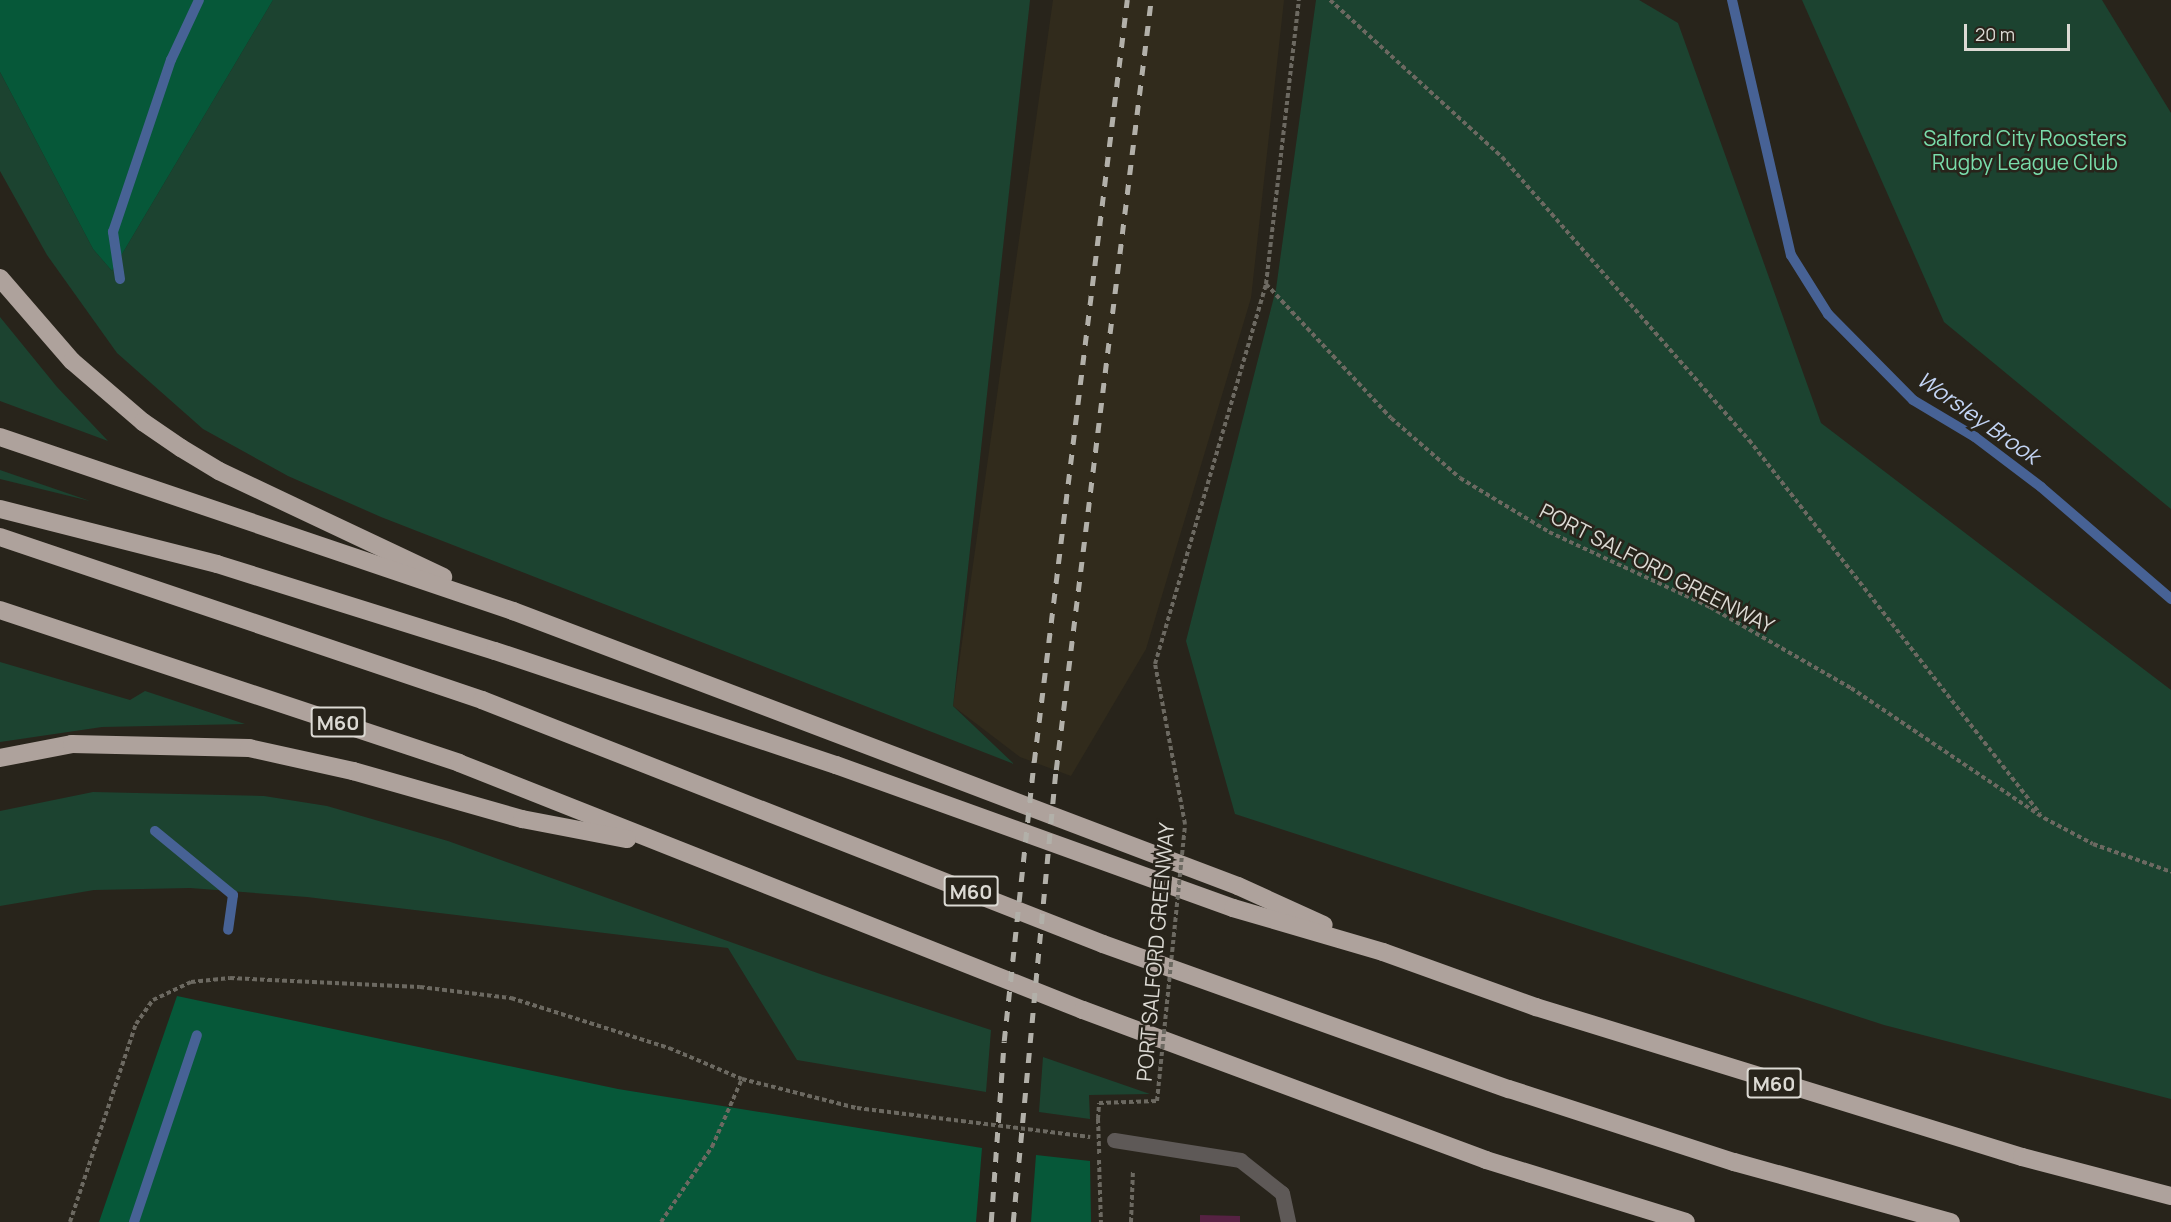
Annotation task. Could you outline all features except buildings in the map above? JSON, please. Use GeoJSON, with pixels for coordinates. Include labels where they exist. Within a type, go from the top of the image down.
{"type":"FeatureCollection","features":[{"type":"Feature","properties":{"kind":"highway","name":"M60"},"geometry":{"type":"LineString","coordinates":[[0,278],[72,361],[143,422],[181,448],[219,471],[513,611]]}},
{"type":"Feature","properties":{"kind":"highway","name":"M60"},"geometry":{"type":"LineString","coordinates":[[0,437],[513,611],[1238,886],[1383,952]]}},
{"type":"Feature","properties":{"kind":"highway","name":"M60"},"geometry":{"type":"LineString","coordinates":[[0,509],[217,564],[495,651],[836,765],[1233,908],[1383,952],[1536,1007],[1757,1078],[2022,1157],[2171,1196]]}},
{"type":"Feature","properties":{"kind":"highway","name":"M60"},"geometry":{"type":"LineString","coordinates":[[0,537],[482,700],[1103,944],[1509,1089],[1734,1162],[1951,1222]]}},
{"type":"Feature","properties":{"kind":"highway","name":"M60"},"geometry":{"type":"LineString","coordinates":[[0,610],[459,763],[1083,1010],[1486,1160],[1686,1222]]}},
{"type":"Feature","properties":{"kind":"highway","name":"M60"},"geometry":{"type":"LineString","coordinates":[[0,758],[72,744],[249,748],[314,761],[522,819],[670,847]]}},
{"type":"Feature","properties":{"kind":"street"},"geometry":{"type":"LineString","coordinates":[[1114,1140],[1134,1145],[1240,1160],[1282,1193],[1288,1222]]}},
{"type":"Feature","properties":{"kind":"path","name":"PORT SALFORD GREENWAY"},"geometry":{"type":"LineString","coordinates":[[1101,1222],[1099,1103],[1157,1101],[1185,824],[1155,664],[1266,284],[1299,0]]}},
{"type":"Feature","properties":{"kind":"path"},"geometry":{"type":"LineString","coordinates":[[1330,0],[1502,157],[1726,413],[2044,818]]}},
{"type":"Feature","properties":{"kind":"path","name":"PORT SALFORD GREENWAY"},"geometry":{"type":"LineString","coordinates":[[1266,284],[1391,418],[1460,478],[1549,532],[1710,607],[1851,688],[2044,818],[2093,844],[2171,872]]}},
{"type":"Feature","properties":{"kind":"path"},"geometry":{"type":"LineString","coordinates":[[70,1222],[136,1024],[153,1000],[191,982],[230,978],[396,986],[511,998],[669,1048],[742,1079],[857,1108],[1114,1140]]}},
{"type":"Feature","properties":{"kind":"path"},"geometry":{"type":"LineString","coordinates":[[661,1222],[712,1147],[742,1079]]}},
{"type":"Feature","properties":{"kind":"path"},"geometry":{"type":"LineString","coordinates":[[1131,1222],[1134,1145]]}},
{"type":"Feature","properties":{"kind":"shaded area"},"geometry":{"type":"Polygon","coordinates":[[[1053,0],[1284,0],[1251,298],[1146,649],[1071,776],[1020,757],[953,706],[1053,0]]]}},
{"type":"Feature","properties":{"kind":"green space"},"geometry":{"type":"Polygon","coordinates":[[[0,0],[273,0],[112,271],[93,249],[0,72],[0,0]]]}},
{"type":"Feature","properties":{"kind":"green space"},"geometry":{"type":"Polygon","coordinates":[[[273,0],[1030,0],[953,706],[1014,764],[381,517],[288,476],[203,429],[117,353],[47,255],[0,171],[0,72],[93,249],[112,271],[273,0]]]}},
{"type":"Feature","properties":{"kind":"green space"},"geometry":{"type":"Polygon","coordinates":[[[1316,0],[1639,0],[1678,23],[1821,423],[2171,690],[2171,1099],[1884,1025],[1235,814],[1186,641],[1276,289],[1316,0]]]}},
{"type":"Feature","properties":{"kind":"green space","name":"Salford City Roosters Rugby League Club"},"geometry":{"type":"Polygon","coordinates":[[[1802,0],[2102,0],[2171,113],[2171,509],[1944,322],[1802,0]]]}},
{"type":"Feature","properties":{"kind":"green space"},"geometry":{"type":"Polygon","coordinates":[[[0,317],[57,387],[108,441],[0,401],[0,317]]]}},
{"type":"Feature","properties":{"kind":"green space"},"geometry":{"type":"Polygon","coordinates":[[[0,470],[90,501],[0,479],[0,470]]]}},
{"type":"Feature","properties":{"kind":"green space"},"geometry":{"type":"Polygon","coordinates":[[[0,662],[130,700],[145,691],[245,724],[102,727],[0,742],[0,662]]]}},
{"type":"Feature","properties":{"kind":"green space"},"geometry":{"type":"Polygon","coordinates":[[[93,792],[264,796],[327,806],[448,841],[823,975],[991,1030],[986,1092],[797,1060],[728,948],[307,897],[190,888],[94,890],[0,906],[0,811],[93,792]]]}},
{"type":"Feature","properties":{"kind":"green space"},"geometry":{"type":"Polygon","coordinates":[[[177,996],[618,1089],[982,1148],[976,1222],[99,1222],[177,996]]]}},
{"type":"Feature","properties":{"kind":"green space"},"geometry":{"type":"Polygon","coordinates":[[[1043,1057],[1150,1094],[1089,1095],[1090,1119],[1039,1112],[1043,1057]]]}},
{"type":"Feature","properties":{"kind":"green space"},"geometry":{"type":"Polygon","coordinates":[[[1036,1155],[1090,1161],[1091,1222],[1031,1222],[1036,1155]]]}},
{"type":"Feature","properties":{"kind":"waterway"},"geometry":{"type":"LineString","coordinates":[[120,279],[113,232],[171,60],[199,0]]}},
{"type":"Feature","properties":{"kind":"waterway","name":"Worsley Brook"},"geometry":{"type":"LineString","coordinates":[[1732,0],[1791,255],[1828,314],[1913,400],[1975,437],[2041,487],[2171,599]]}},
{"type":"Feature","properties":{"kind":"waterway"},"geometry":{"type":"LineString","coordinates":[[155,831],[233,895],[228,930]]}},
{"type":"Feature","properties":{"kind":"waterway"},"geometry":{"type":"LineString","coordinates":[[134,1222],[197,1035]]}},
{"type":"Feature","properties":{"kind":"railway"},"geometry":{"type":"LineString","coordinates":[[991,1222],[1004,1041],[1034,762],[1127,0]]}},
{"type":"Feature","properties":{"kind":"railway"},"geometry":{"type":"LineString","coordinates":[[1013,1222],[1056,770],[1151,0]]}}]}
